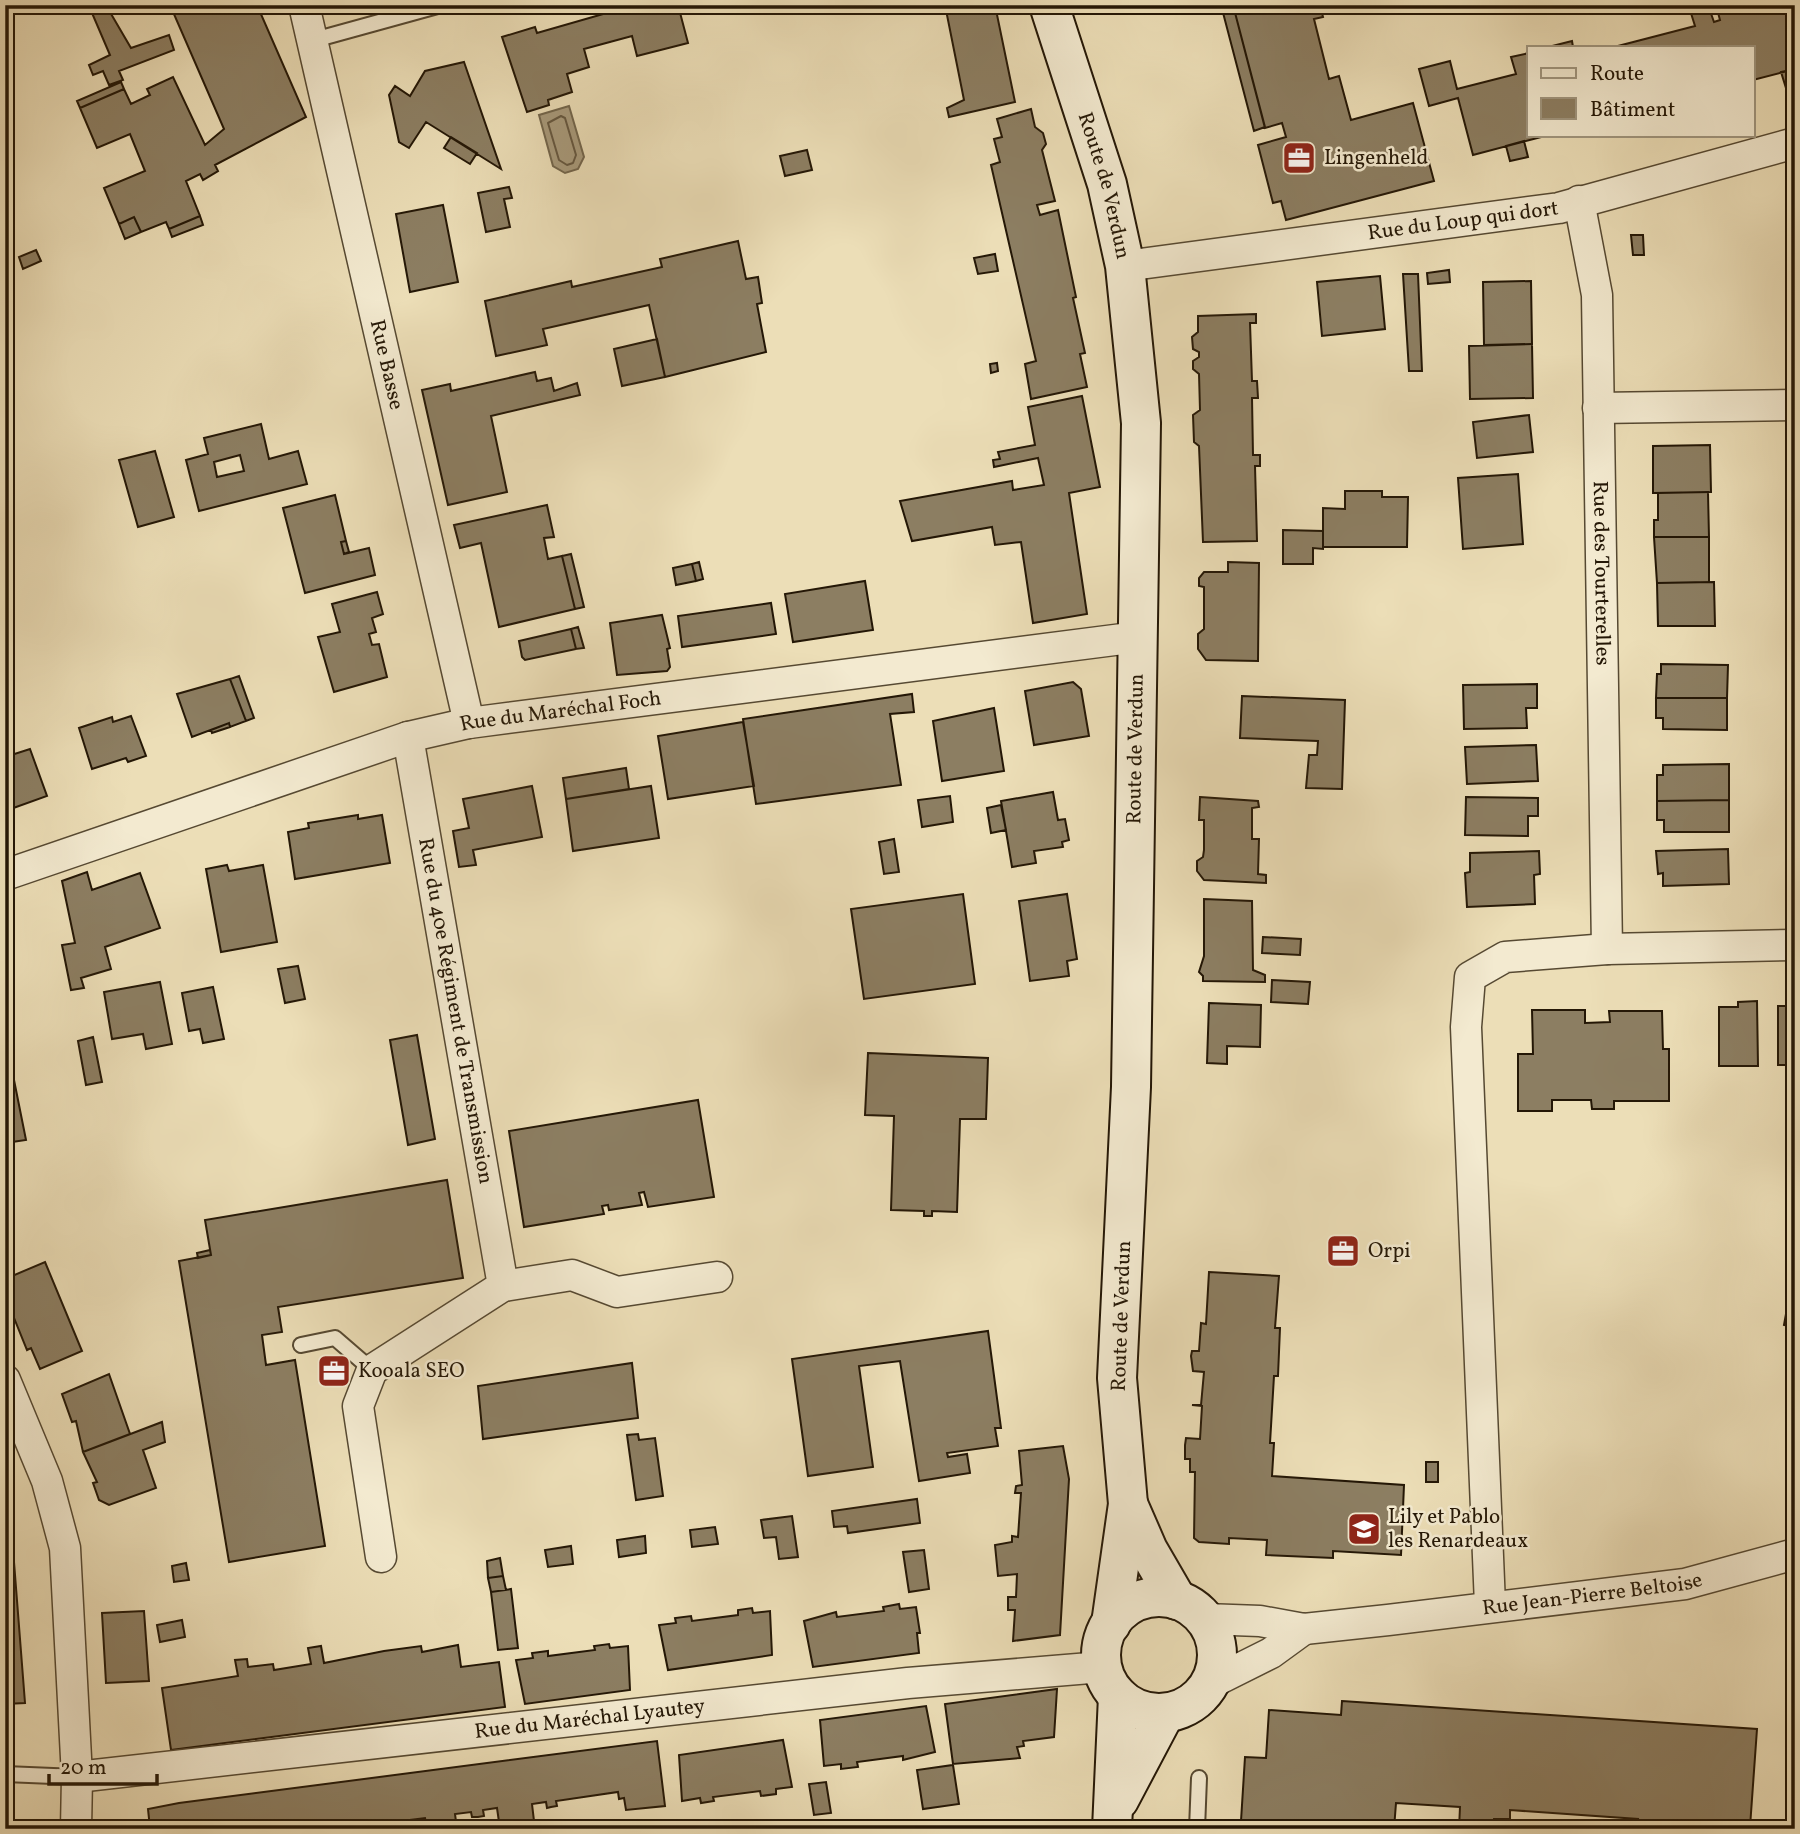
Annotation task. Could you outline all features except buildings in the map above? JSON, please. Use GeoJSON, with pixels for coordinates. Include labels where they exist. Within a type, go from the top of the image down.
{"type":"FeatureCollection","features":[{"type":"Feature","properties":{"kind":"main road","name":"Route de Verdun"},"geometry":{"type":"LineString","coordinates":[[1049,5],[1107,184],[1125,266],[1141,423],[1131,1087],[1117,1378],[1128,1504],[1111,1624]]}},
{"type":"Feature","properties":{"kind":"main road","name":"Route de Verdun"},"geometry":{"type":"LineString","coordinates":[[1128,1504],[1149,1550],[1191,1610]]}},
{"type":"Feature","properties":{"kind":"main road"},"geometry":{"type":"LineString","coordinates":[[1110,1681],[1146,1712],[1165,1713],[1183,1709],[1199,1698],[1210,1683],[1217,1665],[1217,1647],[1191,1610],[1149,1598],[1132,1604],[1111,1624],[1101,1648],[1110,1681],[1113,1819]]}},
{"type":"Feature","properties":{"kind":"main road"},"geometry":{"type":"LineString","coordinates":[[1113,1819],[1165,1713]]}},
{"type":"Feature","properties":{"kind":"street","name":"Rue Basse"},"geometry":{"type":"LineString","coordinates":[[304,5],[468,723]]}},
{"type":"Feature","properties":{"kind":"street","name":"Rue du Loup qui dort"},"geometry":{"type":"LineString","coordinates":[[1125,266],[1559,208],[1795,143]]}},
{"type":"Feature","properties":{"kind":"street","name":"Rue des Tourterelles"},"geometry":{"type":"LineString","coordinates":[[1579,201],[1597,295],[1607,949]]}},
{"type":"Feature","properties":{"kind":"street"},"geometry":{"type":"LineString","coordinates":[[1598,408],[1795,405]]}},
{"type":"Feature","properties":{"kind":"street","name":"Rue du Maréchal Foch"},"geometry":{"type":"LineString","coordinates":[[5,875],[408,737],[468,723],[1139,636]]}},
{"type":"Feature","properties":{"kind":"street","name":"Rue du 40e Régiment de Transmission"},"geometry":{"type":"LineString","coordinates":[[408,737],[503,1286]]}},
{"type":"Feature","properties":{"kind":"street"},"geometry":{"type":"LineString","coordinates":[[1490,1605],[1466,1027],[1470,978],[1505,957],[1607,949],[1795,945]]}},
{"type":"Feature","properties":{"kind":"street"},"geometry":{"type":"LineString","coordinates":[[381,1557],[358,1406],[372,1370],[503,1286],[572,1275],[617,1292],[717,1277]]}},
{"type":"Feature","properties":{"kind":"street"},"geometry":{"type":"LineString","coordinates":[[5,1380],[47,1481],[65,1548],[77,1777],[76,1829]]}},
{"type":"Feature","properties":{"kind":"street","name":"Rue Jean-Pierre Beltoise"},"geometry":{"type":"LineString","coordinates":[[1304,1629],[1685,1584],[1795,1554]]}},
{"type":"Feature","properties":{"kind":"street"},"geometry":{"type":"LineString","coordinates":[[1191,1610],[1304,1629]]}},
{"type":"Feature","properties":{"kind":"street"},"geometry":{"type":"LineString","coordinates":[[1210,1683],[1271,1653],[1304,1629]]}},
{"type":"Feature","properties":{"kind":"street","name":"Rue du Maréchal Lyautey"},"geometry":{"type":"LineString","coordinates":[[77,1777],[908,1683],[1110,1681]]}},
{"type":"Feature","properties":{"kind":"lane"},"geometry":{"type":"LineString","coordinates":[[314,40],[441,5]]}},
{"type":"Feature","properties":{"kind":"lane"},"geometry":{"type":"LineString","coordinates":[[301,1345],[335,1338],[372,1370]]}},
{"type":"Feature","properties":{"kind":"lane"},"geometry":{"type":"LineString","coordinates":[[5,1774],[77,1777]]}},
{"type":"Feature","properties":{"kind":"lane"},"geometry":{"type":"LineString","coordinates":[[1196,1829],[1199,1778]]}},
{"type":"Feature","properties":{"kind":"water"},"geometry":{"type":"Polygon","coordinates":[[[569,106],[584,157],[578,169],[565,173],[553,166],[539,115],[569,106]]]}},
{"type":"Feature","properties":{"kind":"place","name":"Lingenheld"},"geometry":{"type":"Point","coordinates":[1299,158]}},
{"type":"Feature","properties":{"kind":"place","name":"Orpi"},"geometry":{"type":"Point","coordinates":[1343,1251]}},
{"type":"Feature","properties":{"kind":"place","name":"Kooala SEO"},"geometry":{"type":"Point","coordinates":[334,1371]}},
{"type":"Feature","properties":{"kind":"place","name":"Lily et Pablo les Renardeaux"},"geometry":{"type":"Point","coordinates":[1364,1529]}}]}
